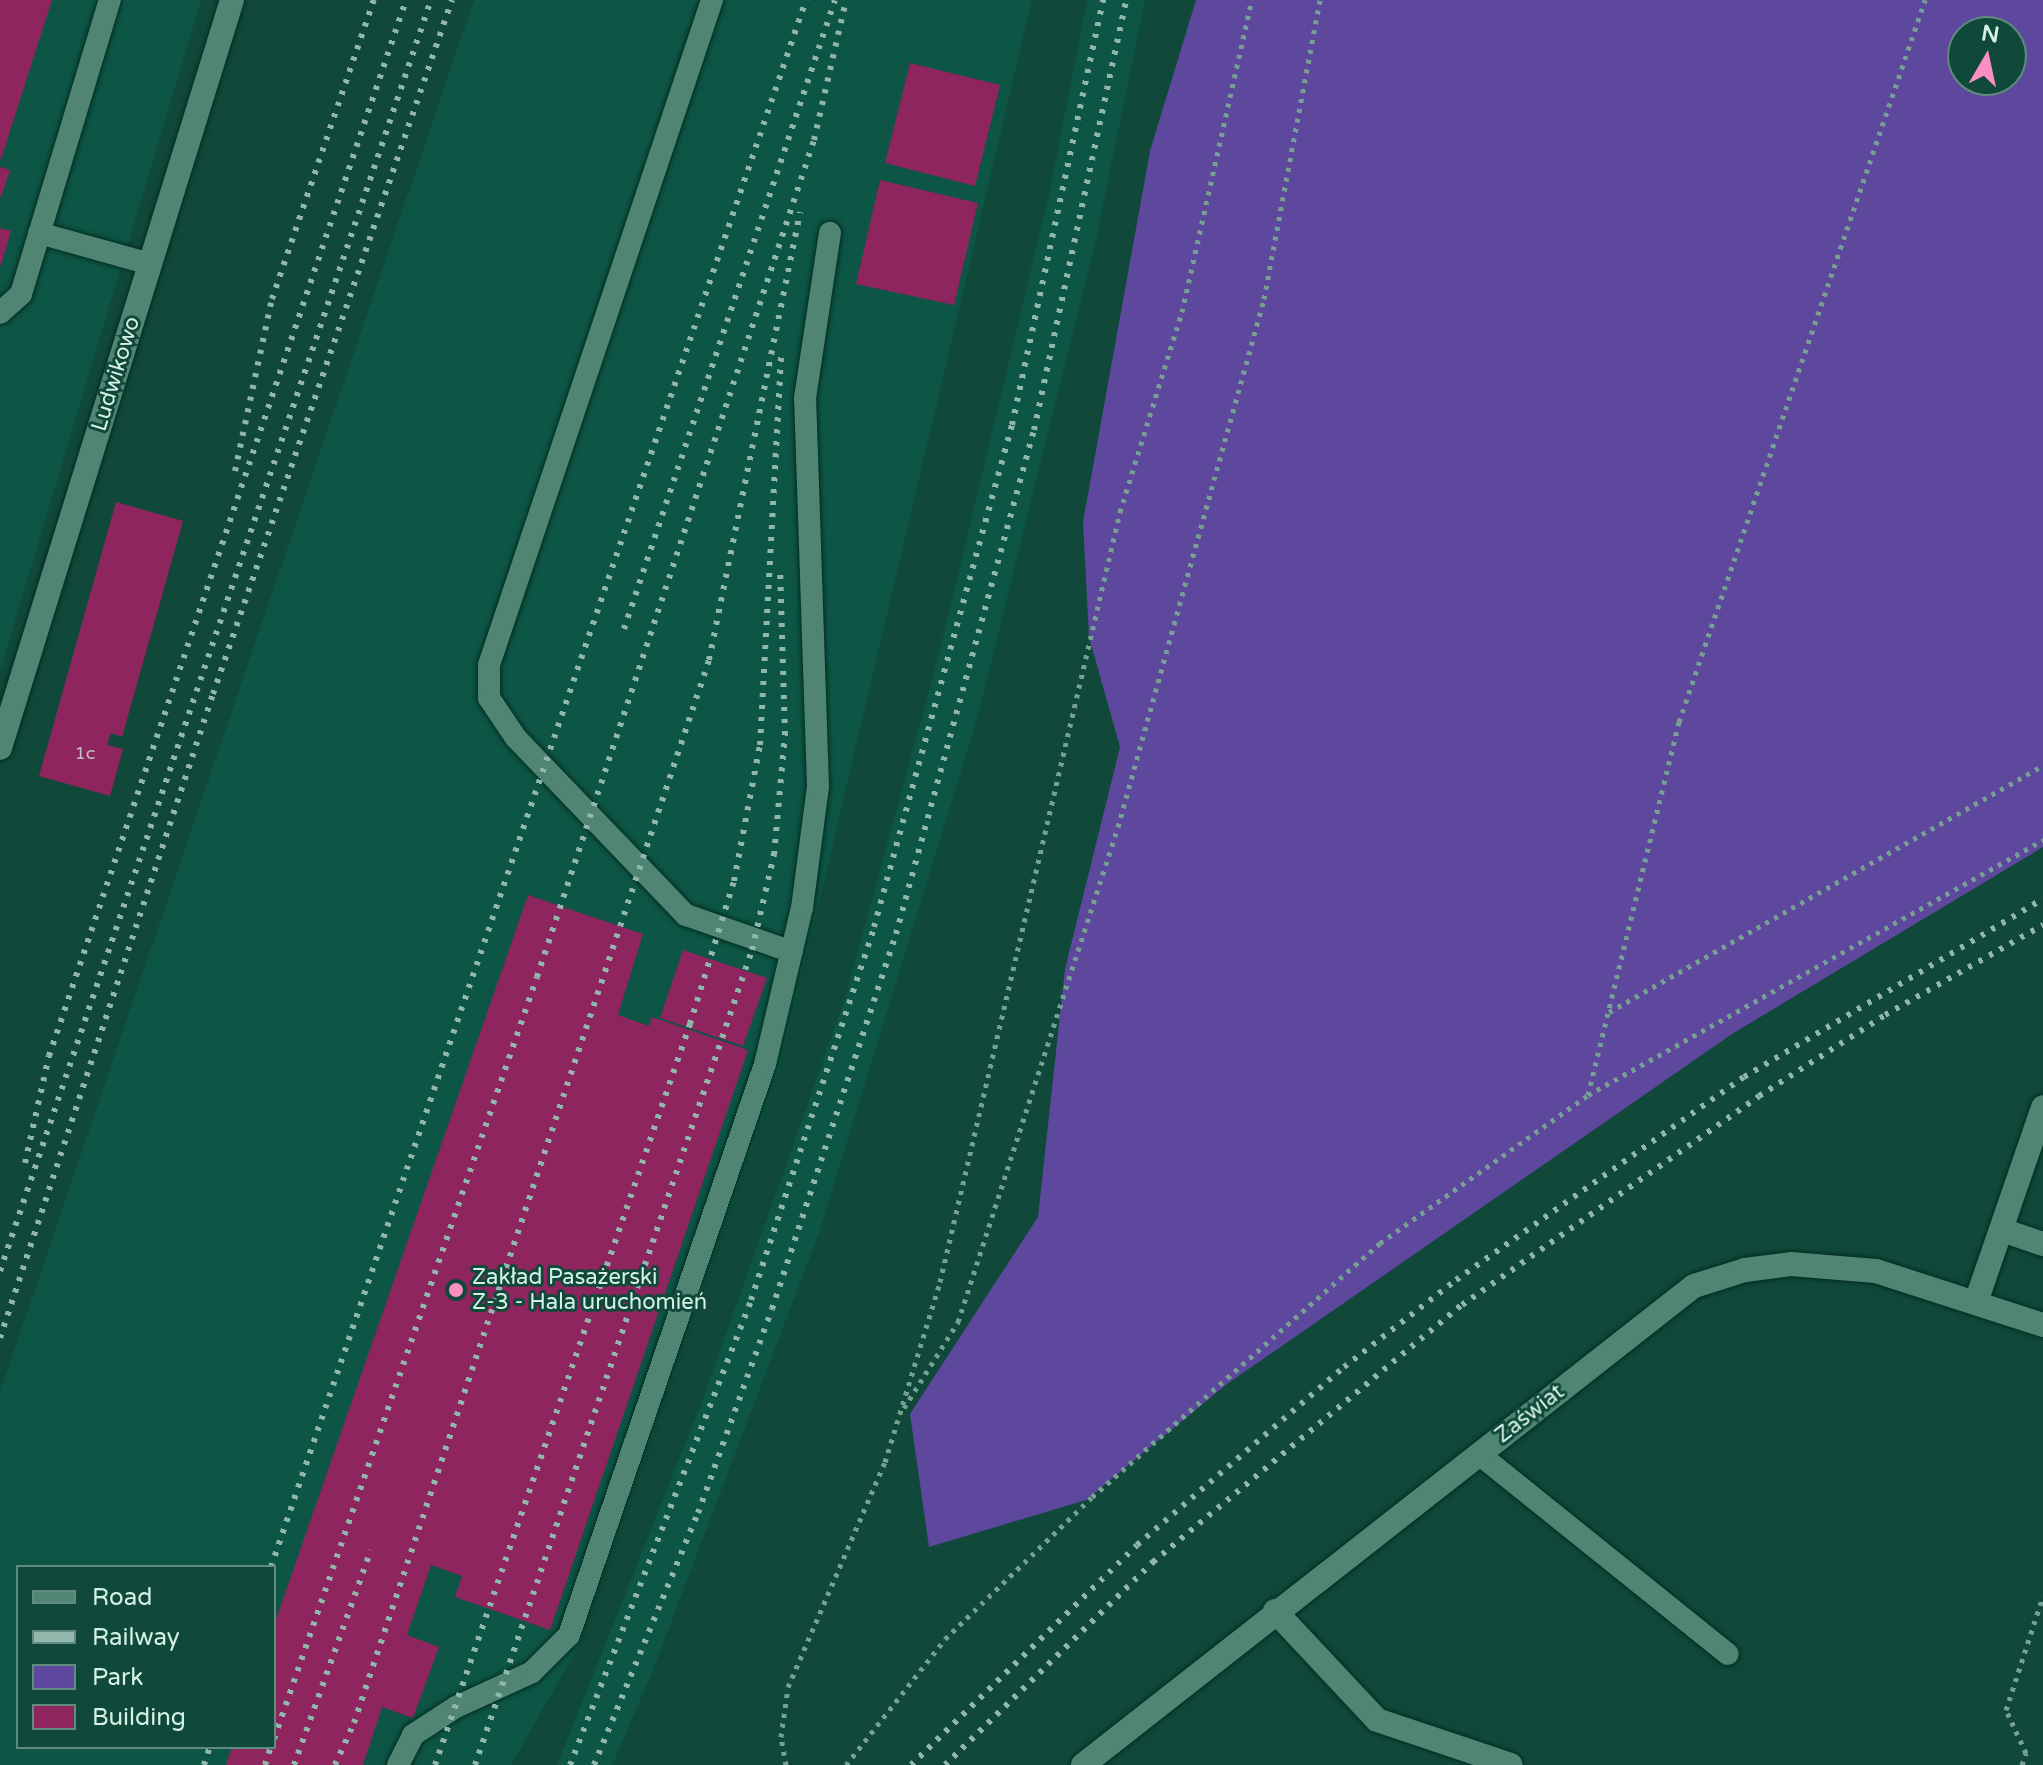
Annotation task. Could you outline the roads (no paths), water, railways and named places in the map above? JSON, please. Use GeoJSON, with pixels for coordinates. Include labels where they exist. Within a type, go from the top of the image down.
{"type":"FeatureCollection","features":[{"type":"Feature","properties":{"kind":"street","name":"Ludwikowo"},"geometry":{"type":"LineString","coordinates":[[0,748],[232,0]]}},
{"type":"Feature","properties":{"kind":"street"},"geometry":{"type":"LineString","coordinates":[[1976,1302],[2041,1117]]}},
{"type":"Feature","properties":{"kind":"street"},"geometry":{"type":"LineString","coordinates":[[2002,1230],[2043,1244]]}},
{"type":"Feature","properties":{"kind":"street","name":"Zaświat"},"geometry":{"type":"LineString","coordinates":[[1083,1765],[1275,1611],[1694,1286],[1745,1270],[1791,1264],[1876,1271],[2043,1325]]}},
{"type":"Feature","properties":{"kind":"street"},"geometry":{"type":"LineString","coordinates":[[1275,1611],[1377,1720],[1511,1765]]}},
{"type":"Feature","properties":{"kind":"lane"},"geometry":{"type":"LineString","coordinates":[[0,313],[21,294],[110,0]]}},
{"type":"Feature","properties":{"kind":"lane"},"geometry":{"type":"LineString","coordinates":[[712,0],[489,665],[489,698],[516,738],[686,915],[792,952]]}},
{"type":"Feature","properties":{"kind":"lane"},"geometry":{"type":"LineString","coordinates":[[39,233],[150,264]]}},
{"type":"Feature","properties":{"kind":"lane"},"geometry":{"type":"LineString","coordinates":[[398,1765],[413,1735],[456,1707],[532,1672],[569,1635],[765,1064],[792,952],[818,787],[805,398],[830,233]]}},
{"type":"Feature","properties":{"kind":"lane"},"geometry":{"type":"LineString","coordinates":[[1479,1454],[1728,1654]]}},
{"type":"Feature","properties":{"kind":"railway"},"geometry":{"type":"LineString","coordinates":[[235,471],[272,299],[374,0]]}},
{"type":"Feature","properties":{"kind":"railway"},"geometry":{"type":"LineString","coordinates":[[25,1163],[49,1056],[406,0]]}},
{"type":"Feature","properties":{"kind":"railway"},"geometry":{"type":"LineString","coordinates":[[0,1271],[431,0]]}},
{"type":"Feature","properties":{"kind":"railway"},"geometry":{"type":"LineString","coordinates":[[0,1338],[213,694],[452,0]]}},
{"type":"Feature","properties":{"kind":"railway"},"geometry":{"type":"LineString","coordinates":[[272,1565],[806,0]]}},
{"type":"Feature","properties":{"kind":"railway"},"geometry":{"type":"LineString","coordinates":[[624,629],[835,0]]}},
{"type":"Feature","properties":{"kind":"railway"},"geometry":{"type":"LineString","coordinates":[[276,1733],[537,977],[814,140],[846,0]]}},
{"type":"Feature","properties":{"kind":"railway"},"geometry":{"type":"LineString","coordinates":[[570,1765],[751,1300],[874,927],[1012,425],[1103,0]]}},
{"type":"Feature","properties":{"kind":"railway"},"geometry":{"type":"LineString","coordinates":[[594,1765],[698,1513],[772,1309],[896,934],[1034,430],[1126,0]]}},
{"type":"Feature","properties":{"kind":"railway"},"geometry":{"type":"LineString","coordinates":[[335,1765],[354,1723],[709,660],[800,212]]}},
{"type":"Feature","properties":{"kind":"railway"},"geometry":{"type":"LineString","coordinates":[[435,1765],[690,1024],[734,881],[760,745],[781,357]]}},
{"type":"Feature","properties":{"kind":"railway"},"geometry":{"type":"LineString","coordinates":[[475,1765],[752,950],[774,855],[785,735],[780,570]]}},
{"type":"Feature","properties":{"kind":"railway"},"geometry":{"type":"LineString","coordinates":[[911,1765],[1137,1545],[1344,1367],[1456,1280],[1744,1077],[2043,899]]}},
{"type":"Feature","properties":{"kind":"railway"},"geometry":{"type":"LineString","coordinates":[[945,1765],[1153,1562],[1462,1305],[1759,1096],[1885,1015],[2043,925]]}},
{"type":"Feature","properties":{"kind":"railway"},"geometry":{"type":"LineString","coordinates":[[294,1765],[371,1550]]}},
{"type":"Feature","properties":{"kind":"railway"},"geometry":{"type":"LineString","coordinates":[[204,1765],[209,1749]]}},
{"type":"Feature","properties":{"kind":"railway"},"geometry":{"type":"LineString","coordinates":[[265,1765],[270,1749]]}},
{"type":"Feature","properties":{"kind":"place","name":"Zakład Pasażerski Z-3 - Hala uruchomień"},"geometry":{"type":"Point","coordinates":[456,1290]}}]}
